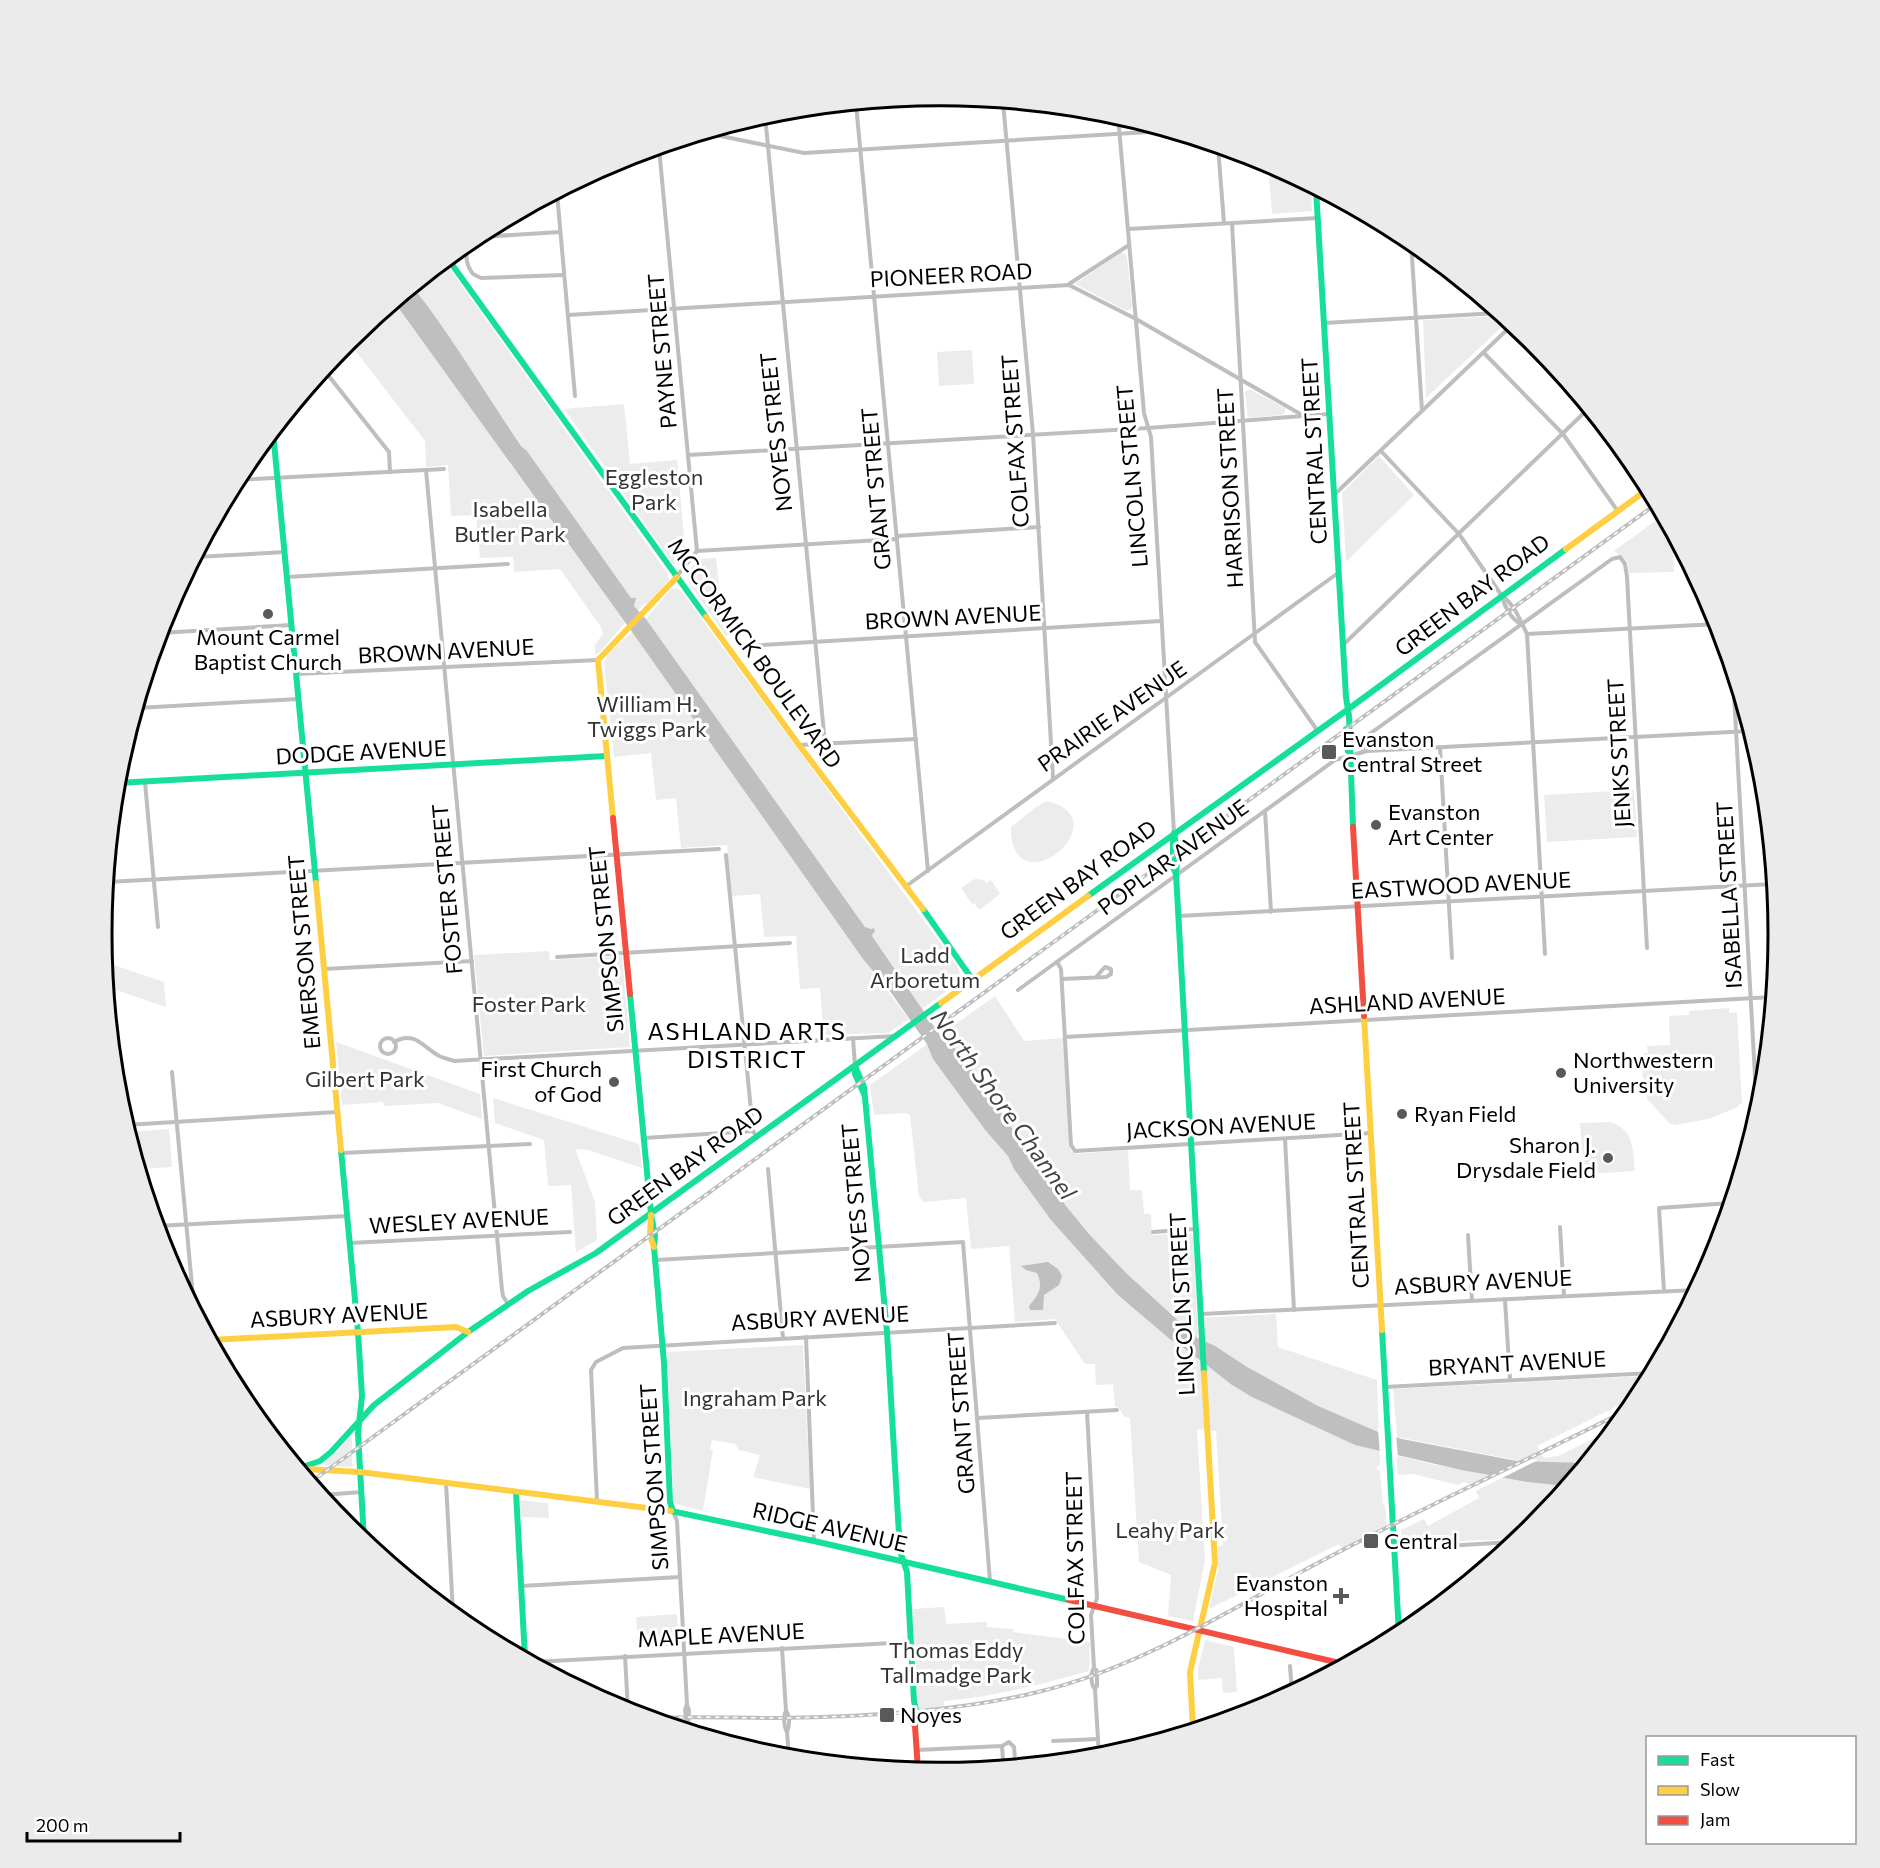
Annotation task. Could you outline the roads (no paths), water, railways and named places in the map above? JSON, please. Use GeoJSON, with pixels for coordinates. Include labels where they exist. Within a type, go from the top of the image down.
{"type":"FeatureCollection","features":[{"type":"Feature","properties":{"kind":"main road","name":"CENTRAL STREET"},"geometry":{"type":"LineString","coordinates":[[1317,198],[1398,1623]]}},
{"type":"Feature","properties":{"kind":"main road","name":"MCCORMICK BOULEVARD"},"geometry":{"type":"LineString","coordinates":[[453,266],[799,746],[972,979]]}},
{"type":"Feature","properties":{"kind":"main road","name":"EMERSON STREET"},"geometry":{"type":"LineString","coordinates":[[274,443],[358,1332],[362,1389],[358,1433],[363,1527]]}},
{"type":"Feature","properties":{"kind":"main road","name":"GREEN BAY ROAD"},"geometry":{"type":"LineString","coordinates":[[307,1466],[320,1461],[331,1452],[374,1405],[468,1332],[508,1304],[596,1253],[651,1214],[754,1134],[896,1036],[1347,710],[1641,494]]}},
{"type":"Feature","properties":{"kind":"main road"},"geometry":{"type":"LineString","coordinates":[[598,660],[677,577]]}},
{"type":"Feature","properties":{"kind":"main road","name":"SIMPSON STREET"},"geometry":{"type":"LineString","coordinates":[[598,660],[653,1221],[663,1345],[670,1502],[673,1511]]}},
{"type":"Feature","properties":{"kind":"main road","name":"DODGE AVENUE"},"geometry":{"type":"LineString","coordinates":[[127,783],[606,756]]}},
{"type":"Feature","properties":{"kind":"main road","name":"LINCOLN STREET"},"geometry":{"type":"LineString","coordinates":[[1174,833],[1178,867],[1176,874],[1215,1563],[1190,1672],[1193,1722]]}},
{"type":"Feature","properties":{"kind":"main road","name":"NOYES STREET"},"geometry":{"type":"LineString","coordinates":[[855,1065],[855,1074],[864,1095],[887,1332],[900,1551],[907,1572],[917,1761]]}},
{"type":"Feature","properties":{"kind":"main road","name":"ASBURY AVENUE"},"geometry":{"type":"LineString","coordinates":[[219,1340],[456,1327],[468,1332]]}},
{"type":"Feature","properties":{"kind":"main road","name":"RIDGE AVENUE"},"geometry":{"type":"LineString","coordinates":[[309,1469],[360,1472],[673,1511],[990,1581],[1334,1662]]}},
{"type":"Feature","properties":{"kind":"main road"},"geometry":{"type":"LineString","coordinates":[[516,1492],[525,1650]]}},
{"type":"Feature","properties":{"kind":"street","name":"COLFAX STREET"},"geometry":{"type":"LineString","coordinates":[[1004,109],[1033,434],[1053,778]]}},
{"type":"Feature","properties":{"kind":"street","name":"GRANT STREET"},"geometry":{"type":"LineString","coordinates":[[857,111],[928,871]]}},
{"type":"Feature","properties":{"kind":"street","name":"NOYES STREET"},"geometry":{"type":"LineString","coordinates":[[766,125],[825,744]]}},
{"type":"Feature","properties":{"kind":"street","name":"LINCOLN STREET"},"geometry":{"type":"LineString","coordinates":[[1119,126],[1144,413],[1151,437],[1174,833]]}},
{"type":"Feature","properties":{"kind":"street"},"geometry":{"type":"LineString","coordinates":[[720,137],[799,153],[1143,132]]}},
{"type":"Feature","properties":{"kind":"street","name":"PAYNE STREET"},"geometry":{"type":"LineString","coordinates":[[660,155],[697,551]]}},
{"type":"Feature","properties":{"kind":"street"},"geometry":{"type":"LineString","coordinates":[[1219,155],[1224,224]]}},
{"type":"Feature","properties":{"kind":"street"},"geometry":{"type":"LineString","coordinates":[[558,201],[575,396]]}},
{"type":"Feature","properties":{"kind":"street"},"geometry":{"type":"LineString","coordinates":[[1128,229],[1318,218]]}},
{"type":"Feature","properties":{"kind":"street","name":"HARRISON STREET"},"geometry":{"type":"LineString","coordinates":[[1232,223],[1255,642],[1318,731]]}},
{"type":"Feature","properties":{"kind":"street"},"geometry":{"type":"LineString","coordinates":[[496,236],[560,232]]}},
{"type":"Feature","properties":{"kind":"street"},"geometry":{"type":"LineString","coordinates":[[1069,285],[1129,245]]}},
{"type":"Feature","properties":{"kind":"street"},"geometry":{"type":"LineString","coordinates":[[1412,254],[1422,412]]}},
{"type":"Feature","properties":{"kind":"street"},"geometry":{"type":"LineString","coordinates":[[467,255],[466,260],[470,270],[481,278],[564,275]]}},
{"type":"Feature","properties":{"kind":"street","name":"PIONEER ROAD"},"geometry":{"type":"LineString","coordinates":[[568,315],[1069,285],[1136,320],[1302,415]]}},
{"type":"Feature","properties":{"kind":"street"},"geometry":{"type":"LineString","coordinates":[[1324,323],[1488,314]]}},
{"type":"Feature","properties":{"kind":"street"},"geometry":{"type":"LineString","coordinates":[[1334,495],[1506,331]]}},
{"type":"Feature","properties":{"kind":"street"},"geometry":{"type":"LineString","coordinates":[[1484,353],[1563,434],[1617,510]]}},
{"type":"Feature","properties":{"kind":"street"},"geometry":{"type":"LineString","coordinates":[[329,376],[389,452],[390,472]]}},
{"type":"Feature","properties":{"kind":"street"},"geometry":{"type":"LineString","coordinates":[[689,455],[1148,428],[1329,414]]}},
{"type":"Feature","properties":{"kind":"street"},"geometry":{"type":"LineString","coordinates":[[1343,644],[1583,414]]}},
{"type":"Feature","properties":{"kind":"street"},"geometry":{"type":"LineString","coordinates":[[1381,451],[1459,534],[1502,596],[1508,600],[1527,634],[1545,954]]}},
{"type":"Feature","properties":{"kind":"street"},"geometry":{"type":"LineString","coordinates":[[249,479],[444,469]]}},
{"type":"Feature","properties":{"kind":"street","name":"FOSTER STREET"},"geometry":{"type":"LineString","coordinates":[[426,470],[503,1296],[508,1304]]}},
{"type":"Feature","properties":{"kind":"street"},"geometry":{"type":"LineString","coordinates":[[677,577],[697,551],[1039,527]]}},
{"type":"Feature","properties":{"kind":"street"},"geometry":{"type":"LineString","coordinates":[[204,557],[285,552]]}},
{"type":"Feature","properties":{"kind":"street","name":"JENKS STREET"},"geometry":{"type":"LineString","coordinates":[[1522,624],[1612,559],[1620,557],[1625,564],[1647,948]]}},
{"type":"Feature","properties":{"kind":"street"},"geometry":{"type":"LineString","coordinates":[[287,577],[508,564]]}},
{"type":"Feature","properties":{"kind":"street","name":"PRAIRIE AVENUE"},"geometry":{"type":"LineString","coordinates":[[905,887],[1339,573]]}},
{"type":"Feature","properties":{"kind":"street","name":"BROWN AVENUE"},"geometry":{"type":"LineString","coordinates":[[747,646],[1161,621]]}},
{"type":"Feature","properties":{"kind":"street"},"geometry":{"type":"LineString","coordinates":[[1363,752],[1364,738],[1522,624]]}},
{"type":"Feature","properties":{"kind":"street"},"geometry":{"type":"LineString","coordinates":[[169,632],[291,625]]}},
{"type":"Feature","properties":{"kind":"street"},"geometry":{"type":"LineString","coordinates":[[1527,634],[1708,625]]}},
{"type":"Feature","properties":{"kind":"street","name":"BROWN AVENUE"},"geometry":{"type":"LineString","coordinates":[[296,674],[598,660]]}},
{"type":"Feature","properties":{"kind":"street"},"geometry":{"type":"LineString","coordinates":[[145,708],[298,699]]}},
{"type":"Feature","properties":{"kind":"street","name":"ISABELLA STREET"},"geometry":{"type":"LineString","coordinates":[[1735,704],[1755,1075]]}},
{"type":"Feature","properties":{"kind":"street"},"geometry":{"type":"LineString","coordinates":[[1349,754],[1440,747],[1742,732]]}},
{"type":"Feature","properties":{"kind":"street"},"geometry":{"type":"LineString","coordinates":[[799,746],[915,739]]}},
{"type":"Feature","properties":{"kind":"street"},"geometry":{"type":"LineString","coordinates":[[1440,747],[1452,958]]}},
{"type":"Feature","properties":{"kind":"street","name":"POPLAR AVENUE"},"geometry":{"type":"LineString","coordinates":[[1018,990],[1335,760],[1349,754]]}},
{"type":"Feature","properties":{"kind":"street"},"geometry":{"type":"LineString","coordinates":[[146,782],[158,927]]}},
{"type":"Feature","properties":{"kind":"street"},"geometry":{"type":"LineString","coordinates":[[1265,810],[1271,912]]}},
{"type":"Feature","properties":{"kind":"street"},"geometry":{"type":"LineString","coordinates":[[114,882],[719,849]]}},
{"type":"Feature","properties":{"kind":"street"},"geometry":{"type":"LineString","coordinates":[[644,1138],[754,1134],[726,855]]}},
{"type":"Feature","properties":{"kind":"street","name":"EASTWOOD AVENUE"},"geometry":{"type":"LineString","coordinates":[[1179,916],[1766,884]]}},
{"type":"Feature","properties":{"kind":"street"},"geometry":{"type":"LineString","coordinates":[[557,957],[790,943]]}},
{"type":"Feature","properties":{"kind":"street"},"geometry":{"type":"LineString","coordinates":[[324,969],[472,961]]}},
{"type":"Feature","properties":{"kind":"street"},"geometry":{"type":"LineString","coordinates":[[1057,962],[1061,969],[1065,1037]]}},
{"type":"Feature","properties":{"kind":"street"},"geometry":{"type":"LineString","coordinates":[[1062,980],[1096,977]]}},
{"type":"Feature","properties":{"kind":"street","name":"ASHLAND AVENUE"},"geometry":{"type":"LineString","coordinates":[[1065,1037],[1765,998]]}},
{"type":"Feature","properties":{"kind":"street"},"geometry":{"type":"LineString","coordinates":[[394,1042],[400,1038],[413,1038],[448,1059],[482,1059],[896,1036]]}},
{"type":"Feature","properties":{"kind":"street","name":"JACKSON AVENUE"},"geometry":{"type":"LineString","coordinates":[[1065,1037],[1073,1150],[1371,1133]]}},
{"type":"Feature","properties":{"kind":"street","name":"NOYES STREET"},"geometry":{"type":"LineString","coordinates":[[853,1038],[855,1065]]}},
{"type":"Feature","properties":{"kind":"street"},"geometry":{"type":"LineString","coordinates":[[390,1039],[394,1042],[396,1049],[393,1053],[386,1054],[381,1051],[383,1040],[390,1039]]}},
{"type":"Feature","properties":{"kind":"street"},"geometry":{"type":"LineString","coordinates":[[172,1072],[192,1287]]}},
{"type":"Feature","properties":{"kind":"street"},"geometry":{"type":"LineString","coordinates":[[135,1124],[337,1112]]}},
{"type":"Feature","properties":{"kind":"street"},"geometry":{"type":"LineString","coordinates":[[1285,1138],[1294,1310]]}},
{"type":"Feature","properties":{"kind":"street"},"geometry":{"type":"LineString","coordinates":[[341,1153],[530,1144]]}},
{"type":"Feature","properties":{"kind":"street"},"geometry":{"type":"LineString","coordinates":[[768,1169],[783,1338]]}},
{"type":"Feature","properties":{"kind":"street"},"geometry":{"type":"LineString","coordinates":[[1664,1291],[1659,1208],[1723,1204]]}},
{"type":"Feature","properties":{"kind":"street","name":"WESLEY AVENUE"},"geometry":{"type":"LineString","coordinates":[[165,1225],[347,1216]]}},
{"type":"Feature","properties":{"kind":"street"},"geometry":{"type":"LineString","coordinates":[[1560,1227],[1564,1296]]}},
{"type":"Feature","properties":{"kind":"street"},"geometry":{"type":"LineString","coordinates":[[1153,1232],[1196,1229]]}},
{"type":"Feature","properties":{"kind":"street","name":"WESLEY AVENUE"},"geometry":{"type":"LineString","coordinates":[[350,1244],[570,1232]]}},
{"type":"Feature","properties":{"kind":"street"},"geometry":{"type":"LineString","coordinates":[[1468,1235],[1472,1301]]}},
{"type":"Feature","properties":{"kind":"street","name":"GRANT STREET"},"geometry":{"type":"LineString","coordinates":[[879,1248],[963,1242],[990,1581]]}},
{"type":"Feature","properties":{"kind":"street"},"geometry":{"type":"LineString","coordinates":[[655,1260],[879,1248]]}},
{"type":"Feature","properties":{"kind":"street","name":"ASBURY AVENUE"},"geometry":{"type":"LineString","coordinates":[[1201,1314],[1687,1290]]}},
{"type":"Feature","properties":{"kind":"street"},"geometry":{"type":"LineString","coordinates":[[1505,1299],[1510,1380]]}},
{"type":"Feature","properties":{"kind":"street","name":"ASBURY AVENUE"},"geometry":{"type":"LineString","coordinates":[[597,1502],[590,1380],[592,1366],[623,1348],[1055,1323]]}},
{"type":"Feature","properties":{"kind":"street"},"geometry":{"type":"LineString","coordinates":[[806,1337],[814,1541]]}},
{"type":"Feature","properties":{"kind":"street","name":"BRYANT AVENUE"},"geometry":{"type":"LineString","coordinates":[[1385,1387],[1641,1374]]}},
{"type":"Feature","properties":{"kind":"street"},"geometry":{"type":"LineString","coordinates":[[978,1418],[1117,1410]]}},
{"type":"Feature","properties":{"kind":"street","name":"COLFAX STREET"},"geometry":{"type":"LineString","coordinates":[[1087,1412],[1097,1598],[1091,1615],[1094,1668],[1092,1679],[1095,1689],[1098,1746]]}},
{"type":"Feature","properties":{"kind":"street"},"geometry":{"type":"LineString","coordinates":[[446,1483],[452,1602]]}},
{"type":"Feature","properties":{"kind":"street"},"geometry":{"type":"LineString","coordinates":[[332,1494],[362,1492]]}},
{"type":"Feature","properties":{"kind":"street","name":"SIMPSON STREET"},"geometry":{"type":"LineString","coordinates":[[673,1511],[677,1521],[687,1722]]}},
{"type":"Feature","properties":{"kind":"street"},"geometry":{"type":"LineString","coordinates":[[1394,1549],[1500,1543]]}},
{"type":"Feature","properties":{"kind":"street"},"geometry":{"type":"LineString","coordinates":[[521,1586],[680,1577]]}},
{"type":"Feature","properties":{"kind":"street","name":"MAPLE AVENUE"},"geometry":{"type":"LineString","coordinates":[[546,1661],[911,1642]]}},
{"type":"Feature","properties":{"kind":"street"},"geometry":{"type":"LineString","coordinates":[[782,1648],[789,1747]]}},
{"type":"Feature","properties":{"kind":"street"},"geometry":{"type":"LineString","coordinates":[[625,1656],[627,1701]]}},
{"type":"Feature","properties":{"kind":"street"},"geometry":{"type":"LineString","coordinates":[[1290,1666],[1291,1683]]}},
{"type":"Feature","properties":{"kind":"street"},"geometry":{"type":"LineString","coordinates":[[1053,1741],[1098,1739]]}},
{"type":"Feature","properties":{"kind":"street"},"geometry":{"type":"LineString","coordinates":[[916,1750],[1002,1746],[1006,1742],[1013,1744],[1014,1758]]}},
{"type":"Feature","properties":{"kind":"street"},"geometry":{"type":"LineString","coordinates":[[1002,1746],[1003,1759]]}},
{"type":"Feature","properties":{"kind":"railway"},"geometry":{"type":"LineString","coordinates":[[316,1478],[1650,509]]}},
{"type":"Feature","properties":{"kind":"railway"},"geometry":{"type":"LineString","coordinates":[[672,1717],[778,1718],[876,1715],[942,1709],[1007,1699],[1075,1682],[1111,1669],[1180,1638],[1431,1505],[1611,1418]]}},
{"type":"Feature","properties":{"kind":"place","name":"Mount Carmel Baptist Church"},"geometry":{"type":"Point","coordinates":[268,614]}},
{"type":"Feature","properties":{"kind":"place","name":"Evanston Central Street"},"geometry":{"type":"Point","coordinates":[1329,752]}},
{"type":"Feature","properties":{"kind":"place","name":"Evanston Art Center"},"geometry":{"type":"Point","coordinates":[1376,825]}},
{"type":"Feature","properties":{"kind":"place","name":"Northwestern University"},"geometry":{"type":"Point","coordinates":[1561,1073]}},
{"type":"Feature","properties":{"kind":"place","name":"First Church of God"},"geometry":{"type":"Point","coordinates":[614,1082]}},
{"type":"Feature","properties":{"kind":"place","name":"Ryan Field"},"geometry":{"type":"Point","coordinates":[1402,1114]}},
{"type":"Feature","properties":{"kind":"place","name":"Sharon J. Drysdale Field"},"geometry":{"type":"Point","coordinates":[1608,1158]}},
{"type":"Feature","properties":{"kind":"place","name":"Central"},"geometry":{"type":"Point","coordinates":[1371,1541]}},
{"type":"Feature","properties":{"kind":"place","name":"Evanston Hospital"},"geometry":{"type":"Point","coordinates":[1341,1596]}},
{"type":"Feature","properties":{"kind":"place","name":"Noyes"},"geometry":{"type":"Point","coordinates":[887,1715]}},
{"type":"Feature","properties":{"kind":"district","name":"ASHLAND ARTS DISTRICT"},"geometry":{"type":"Point","coordinates":[747,1046]}},
{"type":"Feature","properties":{"kind":"park label","name":"Eggleston Park"},"geometry":{"type":"Point","coordinates":[654,490]}},
{"type":"Feature","properties":{"kind":"park label","name":"Isabella Butler Park"},"geometry":{"type":"Point","coordinates":[510,522]}},
{"type":"Feature","properties":{"kind":"park label","name":"William H. Twiggs Park"},"geometry":{"type":"Point","coordinates":[647,716]}},
{"type":"Feature","properties":{"kind":"park label","name":"Ladd Arboretum"},"geometry":{"type":"Point","coordinates":[925,968]}},
{"type":"Feature","properties":{"kind":"park label","name":"Foster Park"},"geometry":{"type":"Point","coordinates":[529,1004]}},
{"type":"Feature","properties":{"kind":"park label","name":"Gilbert Park"},"geometry":{"type":"Point","coordinates":[365,1079]}},
{"type":"Feature","properties":{"kind":"park label","name":"Ingraham Park"},"geometry":{"type":"Point","coordinates":[755,1398]}},
{"type":"Feature","properties":{"kind":"park label","name":"Leahy Park"},"geometry":{"type":"Point","coordinates":[1170,1530]}},
{"type":"Feature","properties":{"kind":"park label","name":"Thomas Eddy Tallmadge Park"},"geometry":{"type":"Point","coordinates":[956,1662]}},
{"type":"Feature","properties":{"kind":"water label","name":"North Shore Channel"},"geometry":{"type":"Point","coordinates":[1003,1105]}}]}
